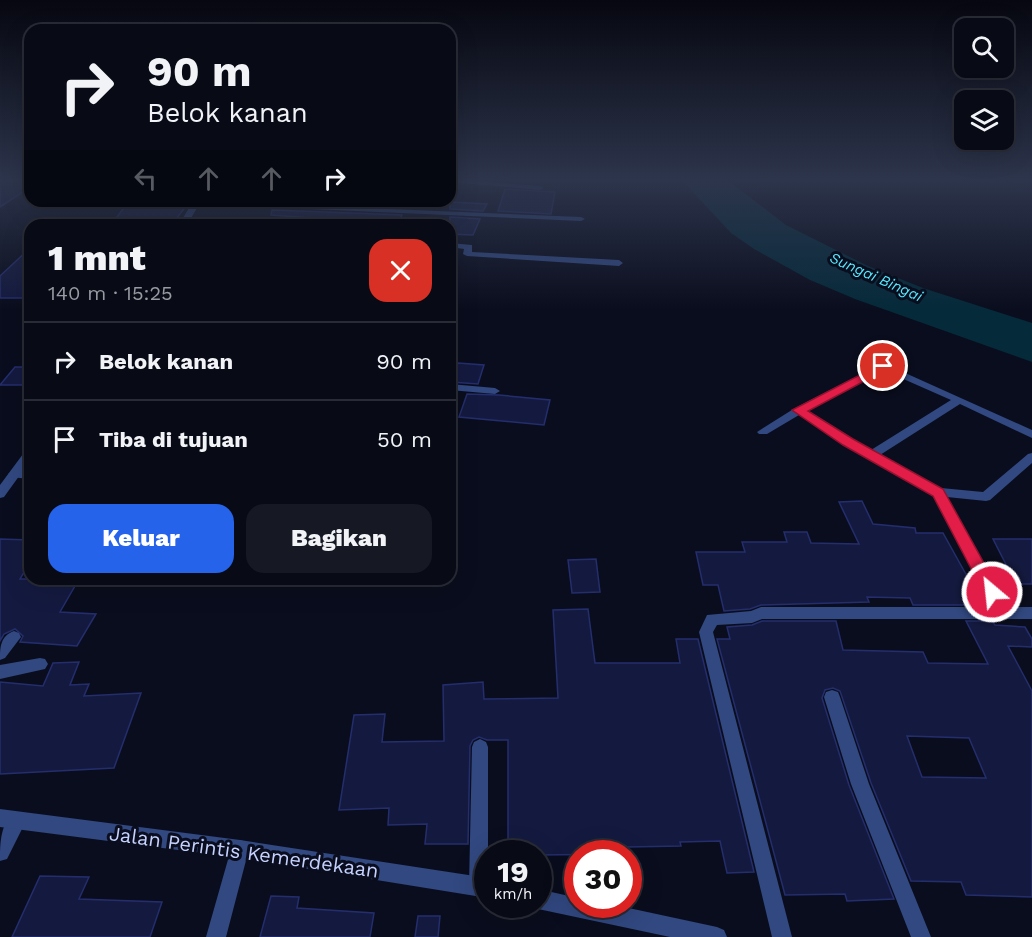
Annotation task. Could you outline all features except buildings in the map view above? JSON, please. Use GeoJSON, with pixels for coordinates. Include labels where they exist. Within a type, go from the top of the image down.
{"type":"FeatureCollection","features":[{"type":"Feature","properties":{"kind":"street"},"geometry":{"type":"LineString","coordinates":[[456,246],[469,247],[467,254],[618,262]]}},
{"type":"Feature","properties":{"kind":"street"},"geometry":{"type":"LineString","coordinates":[[763,432],[799,410],[883,366],[1032,434]]}},
{"type":"Feature","properties":{"kind":"street"},"geometry":{"type":"LineString","coordinates":[[456,388],[495,391]]}},
{"type":"Feature","properties":{"kind":"street"},"geometry":{"type":"LineString","coordinates":[[871,455],[960,400]]}},
{"type":"Feature","properties":{"kind":"street"},"geometry":{"type":"LineString","coordinates":[[799,410],[871,455],[938,492],[986,497],[1032,457]]}},
{"type":"Feature","properties":{"kind":"street"},"geometry":{"type":"LineString","coordinates":[[0,495],[24,461]]}},
{"type":"Feature","properties":{"kind":"street"},"geometry":{"type":"LineString","coordinates":[[14,474],[24,475]]}},
{"type":"Feature","properties":{"kind":"street"},"geometry":{"type":"LineString","coordinates":[[938,492],[1002,613]]}},
{"type":"Feature","properties":{"kind":"street"},"geometry":{"type":"LineString","coordinates":[[782,937],[705,632],[712,619],[753,617],[761,613],[1032,612]]}},
{"type":"Feature","properties":{"kind":"street"},"geometry":{"type":"LineString","coordinates":[[0,654],[14,637]]}},
{"type":"Feature","properties":{"kind":"street"},"geometry":{"type":"LineString","coordinates":[[0,672],[40,664]]}},
{"type":"Feature","properties":{"kind":"street"},"geometry":{"type":"LineString","coordinates":[[832,697],[860,784],[921,937]]}},
{"type":"Feature","properties":{"kind":"street"},"geometry":{"type":"LineString","coordinates":[[480,747],[482,840]]}},
{"type":"Feature","properties":{"kind":"street"},"geometry":{"type":"LineString","coordinates":[[0,852],[9,819]]}},
{"type":"Feature","properties":{"kind":"street","name":"Jalan Perintis Kemerdekaan"},"geometry":{"type":"LineString","coordinates":[[9,819],[240,849],[474,886]]}},
{"type":"Feature","properties":{"kind":"street"},"geometry":{"type":"LineString","coordinates":[[216,937],[240,849]]}},
{"type":"Feature","properties":{"kind":"street"},"geometry":{"type":"LineString","coordinates":[[552,902],[717,937]]}},
{"type":"Feature","properties":{"kind":"water","name":"Sungai Bingai"},"geometry":{"type":"Polygon","coordinates":[[[721,223],[783,223],[868,266],[923,288],[1032,323],[1032,362],[855,299],[810,280],[754,249],[731,233],[721,223]]]}},
{"type":"Feature","properties":{"kind":"route"},"geometry":{"type":"LineString","coordinates":[[883,366],[799,410],[848,442],[938,492],[992,592]]}}]}
